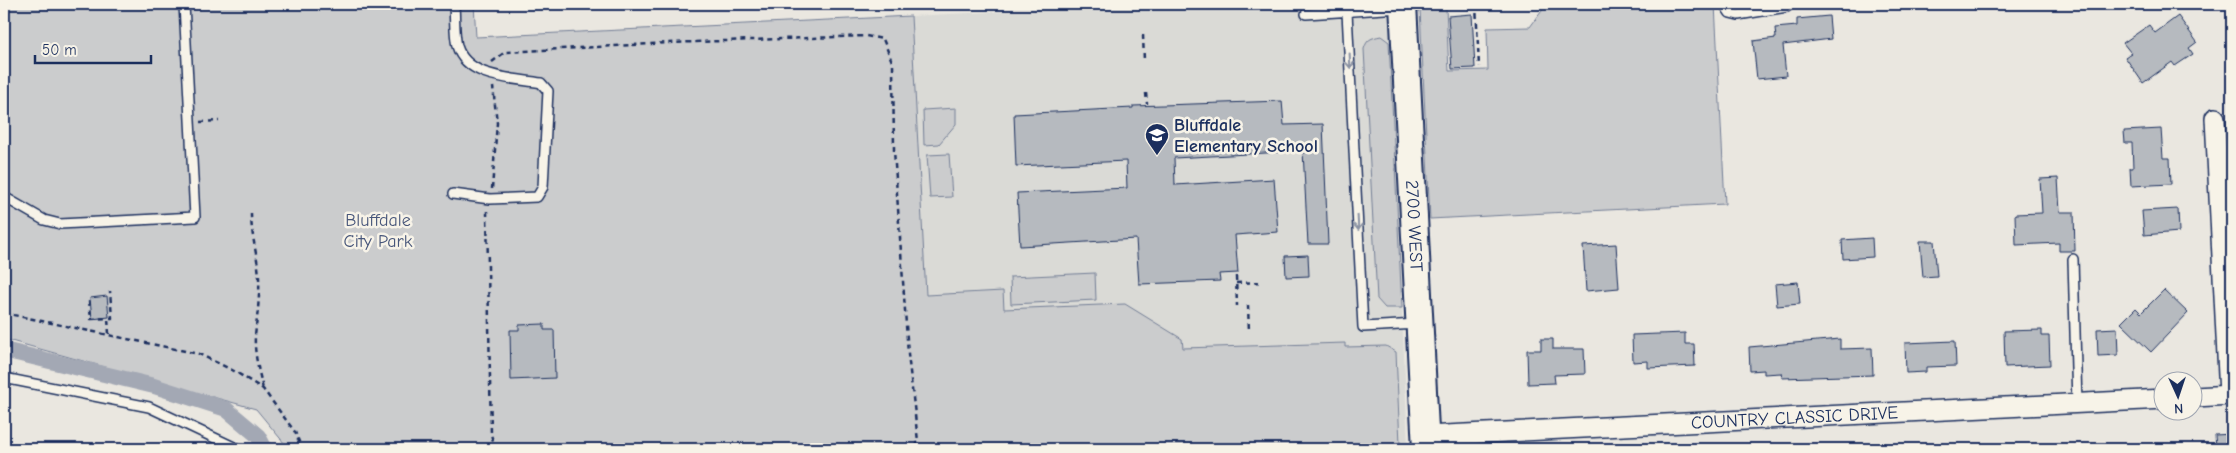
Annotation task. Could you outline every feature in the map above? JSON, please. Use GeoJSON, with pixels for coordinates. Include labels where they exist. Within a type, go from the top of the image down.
{"type":"FeatureCollection","features":[{"type":"Feature","properties":{"kind":"main road","name":"2700 WEST"},"geometry":{"type":"LineString","coordinates":[[1411,6],[1421,324],[1418,444]]}},
{"type":"Feature","properties":{"kind":"street"},"geometry":{"type":"LineString","coordinates":[[2204,396],[2231,395],[2215,118]]}},
{"type":"Feature","properties":{"kind":"street","name":"COUNTRY CLASSIC DRIVE"},"geometry":{"type":"LineString","coordinates":[[1418,444],[2154,400]]}},
{"type":"Feature","properties":{"kind":"lane"},"geometry":{"type":"LineString","coordinates":[[4,196],[44,220],[60,224],[195,217],[184,4]]}},
{"type":"Feature","properties":{"kind":"lane"},"geometry":{"type":"LineString","coordinates":[[453,194],[490,199],[537,197],[543,187],[548,91],[541,83],[483,73],[464,59],[457,46],[454,4]]}},
{"type":"Feature","properties":{"kind":"lane"},"geometry":{"type":"LineString","coordinates":[[1724,4],[1730,13],[1738,15],[1787,7]]}},
{"type":"Feature","properties":{"kind":"lane"},"geometry":{"type":"LineString","coordinates":[[1306,14],[1411,6]]}},
{"type":"Feature","properties":{"kind":"lane"},"geometry":{"type":"LineString","coordinates":[[1347,12],[1363,327],[1421,324]]}},
{"type":"Feature","properties":{"kind":"lane"},"geometry":{"type":"LineString","coordinates":[[2072,259],[2077,405]]}},
{"type":"Feature","properties":{"kind":"lane"},"geometry":{"type":"LineString","coordinates":[[4,378],[149,407],[238,449]]}},
{"type":"Feature","properties":{"kind":"path"},"geometry":{"type":"LineString","coordinates":[[1476,4],[1479,67]]}},
{"type":"Feature","properties":{"kind":"path"},"geometry":{"type":"LineString","coordinates":[[1411,6],[1490,4]]}},
{"type":"Feature","properties":{"kind":"path"},"geometry":{"type":"LineString","coordinates":[[1143,35],[1144,61]]}},
{"type":"Feature","properties":{"kind":"path"},"geometry":{"type":"LineString","coordinates":[[496,449],[491,435],[486,216],[490,199],[497,123],[492,62],[505,52],[667,43],[866,36],[883,39],[893,64],[894,150],[908,354],[918,441],[915,449]]}},
{"type":"Feature","properties":{"kind":"path"},"geometry":{"type":"LineString","coordinates":[[1146,94],[1147,104]]}},
{"type":"Feature","properties":{"kind":"path"},"geometry":{"type":"LineString","coordinates":[[191,123],[219,121]]}},
{"type":"Feature","properties":{"kind":"path"},"geometry":{"type":"LineString","coordinates":[[251,213],[251,232],[259,277],[255,337],[256,362],[263,389]]}},
{"type":"Feature","properties":{"kind":"path"},"geometry":{"type":"LineString","coordinates":[[1236,276],[1237,306]]}},
{"type":"Feature","properties":{"kind":"path"},"geometry":{"type":"LineString","coordinates":[[1236,283],[1263,282]]}},
{"type":"Feature","properties":{"kind":"path"},"geometry":{"type":"LineString","coordinates":[[90,301],[91,319],[112,318],[110,292]]}},
{"type":"Feature","properties":{"kind":"path"},"geometry":{"type":"LineString","coordinates":[[1248,305],[1249,332]]}},
{"type":"Feature","properties":{"kind":"path"},"geometry":{"type":"LineString","coordinates":[[4,313],[199,354],[234,371],[263,389],[295,432],[302,449]]}},
{"type":"Feature","properties":{"kind":"path"},"geometry":{"type":"LineString","coordinates":[[108,318],[109,334]]}},
{"type":"Feature","properties":{"kind":"path"},"geometry":{"type":"LineString","coordinates":[[1393,449],[1418,444]]}},
{"type":"Feature","properties":{"kind":"shaded area","name":"Bluffdale Elementary School"},"geometry":{"type":"Polygon","coordinates":[[[1144,4],[1389,4],[1408,449],[933,449],[911,16],[1144,4]]]}},
{"type":"Feature","properties":{"kind":"green space","name":"Bluffdale City Park"},"geometry":{"type":"Polygon","coordinates":[[[4,4],[474,4],[476,37],[911,16],[926,295],[1003,291],[1004,309],[1125,304],[1182,339],[1183,348],[1345,343],[1345,347],[1386,346],[1396,352],[1400,444],[1383,446],[1376,449],[936,449],[933,446],[933,449],[289,449],[256,409],[4,339],[4,4]]]}},
{"type":"Feature","properties":{"kind":"green space"},"geometry":{"type":"Polygon","coordinates":[[[1547,4],[1715,4],[1725,204],[1430,219],[1420,9],[1446,8],[1449,71],[1488,70],[1487,28],[1530,27],[1547,4]]]}},
{"type":"Feature","properties":{"kind":"green space"},"geometry":{"type":"Polygon","coordinates":[[[1381,36],[1389,42],[1402,308],[1385,308],[1377,299],[1364,49],[1370,40],[1381,36]]]}},
{"type":"Feature","properties":{"kind":"green space"},"geometry":{"type":"Polygon","coordinates":[[[956,108],[956,124],[939,144],[924,145],[923,110],[956,108]]]}},
{"type":"Feature","properties":{"kind":"green space"},"geometry":{"type":"Polygon","coordinates":[[[949,154],[952,197],[930,198],[927,155],[949,154]]]}},
{"type":"Feature","properties":{"kind":"green space"},"geometry":{"type":"Polygon","coordinates":[[[1095,273],[1096,300],[1011,304],[1010,277],[1095,273]]]}},
{"type":"Feature","properties":{"kind":"building"},"geometry":{"type":"Polygon","coordinates":[[[1472,14],[1475,68],[1452,69],[1448,16],[1472,14]]]}},
{"type":"Feature","properties":{"kind":"building"},"geometry":{"type":"Polygon","coordinates":[[[1829,16],[1831,39],[1783,45],[1786,76],[1757,79],[1753,41],[1776,38],[1775,28],[1797,26],[1797,19],[1829,16]]]}},
{"type":"Feature","properties":{"kind":"building"},"geometry":{"type":"Polygon","coordinates":[[[2178,16],[2197,42],[2189,48],[2193,54],[2175,66],[2172,62],[2143,83],[2125,57],[2131,53],[2123,43],[2149,25],[2155,33],[2178,16]]]}},
{"type":"Feature","properties":{"kind":"building"},"geometry":{"type":"Polygon","coordinates":[[[1282,101],[1284,125],[1323,124],[1328,244],[1308,244],[1303,151],[1174,158],[1175,185],[1274,179],[1278,232],[1235,235],[1238,273],[1219,274],[1220,281],[1139,284],[1136,239],[1020,246],[1017,193],[1127,188],[1126,161],[1016,166],[1014,114],[1133,108],[1133,106],[1282,101]]]}},
{"type":"Feature","properties":{"kind":"building"},"geometry":{"type":"Polygon","coordinates":[[[2161,129],[2163,158],[2170,158],[2171,184],[2131,186],[2130,168],[2133,168],[2132,143],[2125,143],[2124,131],[2161,129]]]}},
{"type":"Feature","properties":{"kind":"building"},"geometry":{"type":"Polygon","coordinates":[[[2058,178],[2060,212],[2074,212],[2075,251],[2059,251],[2059,243],[2016,245],[2015,214],[2042,213],[2040,179],[2058,178]]]}},
{"type":"Feature","properties":{"kind":"building"},"geometry":{"type":"Polygon","coordinates":[[[2178,209],[2179,232],[2144,235],[2142,211],[2178,209]]]}},
{"type":"Feature","properties":{"kind":"building"},"geometry":{"type":"Polygon","coordinates":[[[1872,238],[1873,257],[1843,259],[1842,240],[1872,238]]]}},
{"type":"Feature","properties":{"kind":"building"},"geometry":{"type":"Polygon","coordinates":[[[1920,241],[1934,241],[1937,276],[1923,277],[1920,241]]]}},
{"type":"Feature","properties":{"kind":"building"},"geometry":{"type":"Polygon","coordinates":[[[1616,244],[1619,288],[1586,291],[1583,246],[1616,244]]]}},
{"type":"Feature","properties":{"kind":"building"},"geometry":{"type":"Polygon","coordinates":[[[1308,255],[1309,276],[1286,277],[1285,256],[1308,255]]]}},
{"type":"Feature","properties":{"kind":"building"},"geometry":{"type":"Polygon","coordinates":[[[1798,282],[1800,304],[1777,306],[1775,284],[1798,282]]]}},
{"type":"Feature","properties":{"kind":"building"},"geometry":{"type":"Polygon","coordinates":[[[2164,290],[2188,313],[2151,352],[2121,323],[2136,308],[2141,313],[2164,290]]]}},
{"type":"Feature","properties":{"kind":"building"},"geometry":{"type":"Polygon","coordinates":[[[107,296],[109,317],[92,319],[90,298],[107,296]]]}},
{"type":"Feature","properties":{"kind":"building"},"geometry":{"type":"Polygon","coordinates":[[[544,324],[544,330],[554,330],[555,378],[511,380],[510,330],[519,330],[519,325],[544,324]]]}},
{"type":"Feature","properties":{"kind":"building"},"geometry":{"type":"Polygon","coordinates":[[[2117,328],[2118,355],[2098,356],[2097,329],[2117,328]]]}},
{"type":"Feature","properties":{"kind":"building"},"geometry":{"type":"Polygon","coordinates":[[[2042,330],[2042,336],[2049,336],[2050,365],[2005,367],[2004,331],[2042,330]]]}},
{"type":"Feature","properties":{"kind":"building"},"geometry":{"type":"Polygon","coordinates":[[[1685,333],[1685,344],[1694,344],[1695,366],[1648,368],[1648,361],[1633,362],[1632,335],[1685,333]]]}},
{"type":"Feature","properties":{"kind":"building"},"geometry":{"type":"Polygon","coordinates":[[[1541,339],[1553,339],[1553,349],[1584,349],[1585,374],[1554,375],[1555,383],[1528,384],[1527,350],[1541,350],[1541,339]]]}},
{"type":"Feature","properties":{"kind":"building"},"geometry":{"type":"Polygon","coordinates":[[[1840,339],[1840,349],[1872,348],[1873,375],[1782,378],[1781,373],[1764,374],[1764,370],[1750,371],[1749,347],[1840,339]]]}},
{"type":"Feature","properties":{"kind":"building"},"geometry":{"type":"Polygon","coordinates":[[[1955,341],[1956,366],[1926,367],[1926,372],[1906,373],[1905,343],[1955,341]]]}},
{"type":"Feature","properties":{"kind":"building"},"geometry":{"type":"Polygon","coordinates":[[[2232,434],[2232,449],[2216,449],[2215,435],[2232,434]]]}},
{"type":"Feature","properties":{"kind":"waterway"},"geometry":{"type":"LineString","coordinates":[[4,350],[154,386],[226,409],[258,436],[265,449]]}},
{"type":"Feature","properties":{"kind":"place","name":"Bluffdale Elementary School"},"geometry":{"type":"Point","coordinates":[1157,156]}}]}
